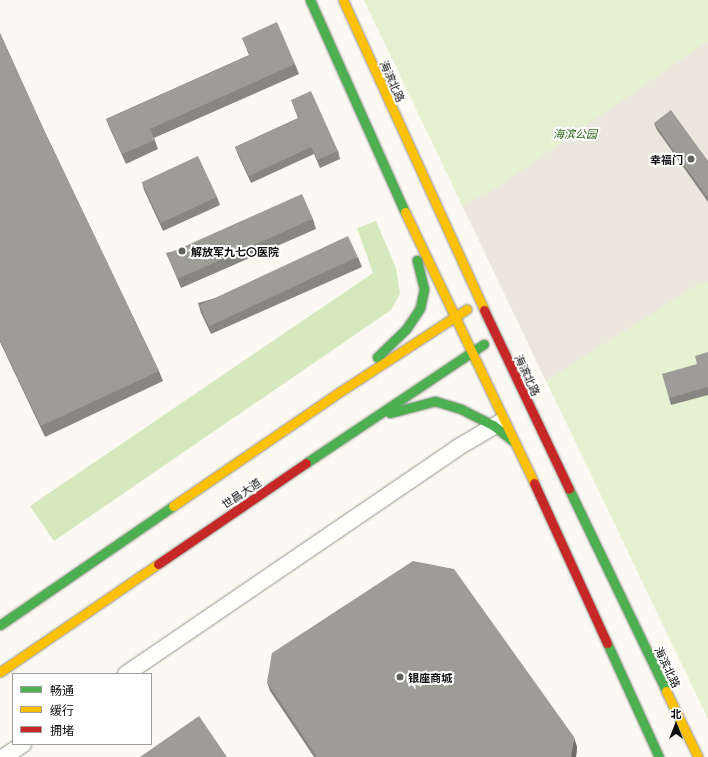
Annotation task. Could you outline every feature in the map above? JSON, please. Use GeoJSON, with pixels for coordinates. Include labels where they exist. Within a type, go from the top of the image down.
{"type":"FeatureCollection","features":[{"type":"Feature","properties":{"kind":"main road"},"geometry":{"type":"LineString","coordinates":[[310,0],[405,212],[454,317],[472,351],[499,422],[516,444],[659,757]]}},
{"type":"Feature","properties":{"kind":"main road","name":"海滨北路"},"geometry":{"type":"LineString","coordinates":[[343,0],[479,300],[698,757]]}},
{"type":"Feature","properties":{"kind":"main road"},"geometry":{"type":"LineString","coordinates":[[341,392],[406,329],[420,308],[424,289],[405,212]]}},
{"type":"Feature","properties":{"kind":"main road"},"geometry":{"type":"LineString","coordinates":[[0,625],[341,392],[479,300]]}},
{"type":"Feature","properties":{"kind":"main road","name":"世昌大道"},"geometry":{"type":"LineString","coordinates":[[0,672],[354,430],[497,336]]}},
{"type":"Feature","properties":{"kind":"main road"},"geometry":{"type":"LineString","coordinates":[[354,430],[401,408],[435,401],[499,422]]}},
{"type":"Feature","properties":{"kind":"street"},"geometry":{"type":"LineString","coordinates":[[127,673],[499,422]]}},
{"type":"Feature","properties":{"kind":"street"},"geometry":{"type":"LineString","coordinates":[[4,757],[22,745]]}},
{"type":"Feature","properties":{"kind":"green space","name":"海滨公园"},"geometry":{"type":"Polygon","coordinates":[[[364,0],[708,0],[708,719],[462,205],[364,0]]]}},
{"type":"Feature","properties":{"kind":"green space"},"geometry":{"type":"Polygon","coordinates":[[[376,221],[396,268],[400,294],[391,310],[54,541],[30,506],[373,273],[357,228],[376,221]]]}},
{"type":"Feature","properties":{"kind":"shaded area"},"geometry":{"type":"Polygon","coordinates":[[[708,41],[708,281],[697,285],[546,381],[462,205],[493,190],[708,41]]]}},
{"type":"Feature","properties":{"kind":"building"},"geometry":{"type":"Polygon","coordinates":[[[277,22],[295,64],[150,129],[155,140],[122,154],[106,119],[250,55],[242,38],[277,22]]]}},
{"type":"Feature","properties":{"kind":"building"},"geometry":{"type":"Polygon","coordinates":[[[0,33],[43,128],[159,371],[41,426],[0,340],[0,33]]]}},
{"type":"Feature","properties":{"kind":"building"},"geometry":{"type":"Polygon","coordinates":[[[311,91],[338,151],[317,160],[311,147],[249,176],[235,147],[299,118],[291,100],[311,91]]]}},
{"type":"Feature","properties":{"kind":"building","name":"幸福门"},"geometry":{"type":"Polygon","coordinates":[[[671,110],[708,161],[708,198],[654,123],[671,110]]]}},
{"type":"Feature","properties":{"kind":"building"},"geometry":{"type":"Polygon","coordinates":[[[198,156],[217,197],[161,223],[142,182],[198,156]]]}},
{"type":"Feature","properties":{"kind":"building"},"geometry":{"type":"Polygon","coordinates":[[[302,194],[313,219],[178,279],[167,254],[302,194]]]}},
{"type":"Feature","properties":{"kind":"building"},"geometry":{"type":"Polygon","coordinates":[[[348,236],[358,257],[209,326],[199,305],[348,236]]]}},
{"type":"Feature","properties":{"kind":"building"},"geometry":{"type":"Polygon","coordinates":[[[708,352],[708,387],[669,398],[662,374],[697,364],[695,356],[708,352]]]}},
{"type":"Feature","properties":{"kind":"building","name":"银座商城"},"geometry":{"type":"Polygon","coordinates":[[[413,561],[454,569],[574,737],[571,757],[317,757],[267,682],[272,653],[413,561]]]}},
{"type":"Feature","properties":{"kind":"building"},"geometry":{"type":"Polygon","coordinates":[[[199,716],[227,757],[140,757],[199,716]]]}},
{"type":"Feature","properties":{"kind":"traffic: fast"},"geometry":{"type":"LineString","coordinates":[[310,0],[405,212]]}},
{"type":"Feature","properties":{"kind":"traffic: fast"},"geometry":{"type":"LineString","coordinates":[[377,357],[406,329],[420,308],[424,289],[417,260]]}},
{"type":"Feature","properties":{"kind":"traffic: fast"},"geometry":{"type":"LineString","coordinates":[[306,463],[484,344]]}},
{"type":"Feature","properties":{"kind":"traffic: fast"},"geometry":{"type":"LineString","coordinates":[[390,413],[435,401],[461,409],[493,425],[513,441]]}},
{"type":"Feature","properties":{"kind":"traffic: fast"},"geometry":{"type":"LineString","coordinates":[[569,489],[666,691]]}},
{"type":"Feature","properties":{"kind":"traffic: fast"},"geometry":{"type":"LineString","coordinates":[[0,625],[173,506]]}},
{"type":"Feature","properties":{"kind":"traffic: fast"},"geometry":{"type":"LineString","coordinates":[[607,643],[659,757]]}},
{"type":"Feature","properties":{"kind":"traffic: slow"},"geometry":{"type":"LineString","coordinates":[[343,0],[484,310]]}},
{"type":"Feature","properties":{"kind":"traffic: slow"},"geometry":{"type":"LineString","coordinates":[[405,212],[534,483]]}},
{"type":"Feature","properties":{"kind":"traffic: slow"},"geometry":{"type":"LineString","coordinates":[[173,506],[341,391],[467,309]]}},
{"type":"Feature","properties":{"kind":"traffic: slow"},"geometry":{"type":"LineString","coordinates":[[0,672],[158,564]]}},
{"type":"Feature","properties":{"kind":"traffic: slow"},"geometry":{"type":"LineString","coordinates":[[666,691],[698,757]]}},
{"type":"Feature","properties":{"kind":"traffic: jam"},"geometry":{"type":"LineString","coordinates":[[484,310],[569,489]]}},
{"type":"Feature","properties":{"kind":"traffic: jam"},"geometry":{"type":"LineString","coordinates":[[158,564],[306,463]]}},
{"type":"Feature","properties":{"kind":"traffic: jam"},"geometry":{"type":"LineString","coordinates":[[534,483],[607,643]]}},
{"type":"Feature","properties":{"kind":"place","name":"幸福门"},"geometry":{"type":"Point","coordinates":[691,159]}},
{"type":"Feature","properties":{"kind":"place","name":"解放军九七〇医院"},"geometry":{"type":"Point","coordinates":[182,251]}},
{"type":"Feature","properties":{"kind":"place","name":"银座商城"},"geometry":{"type":"Point","coordinates":[400,677]}}]}
